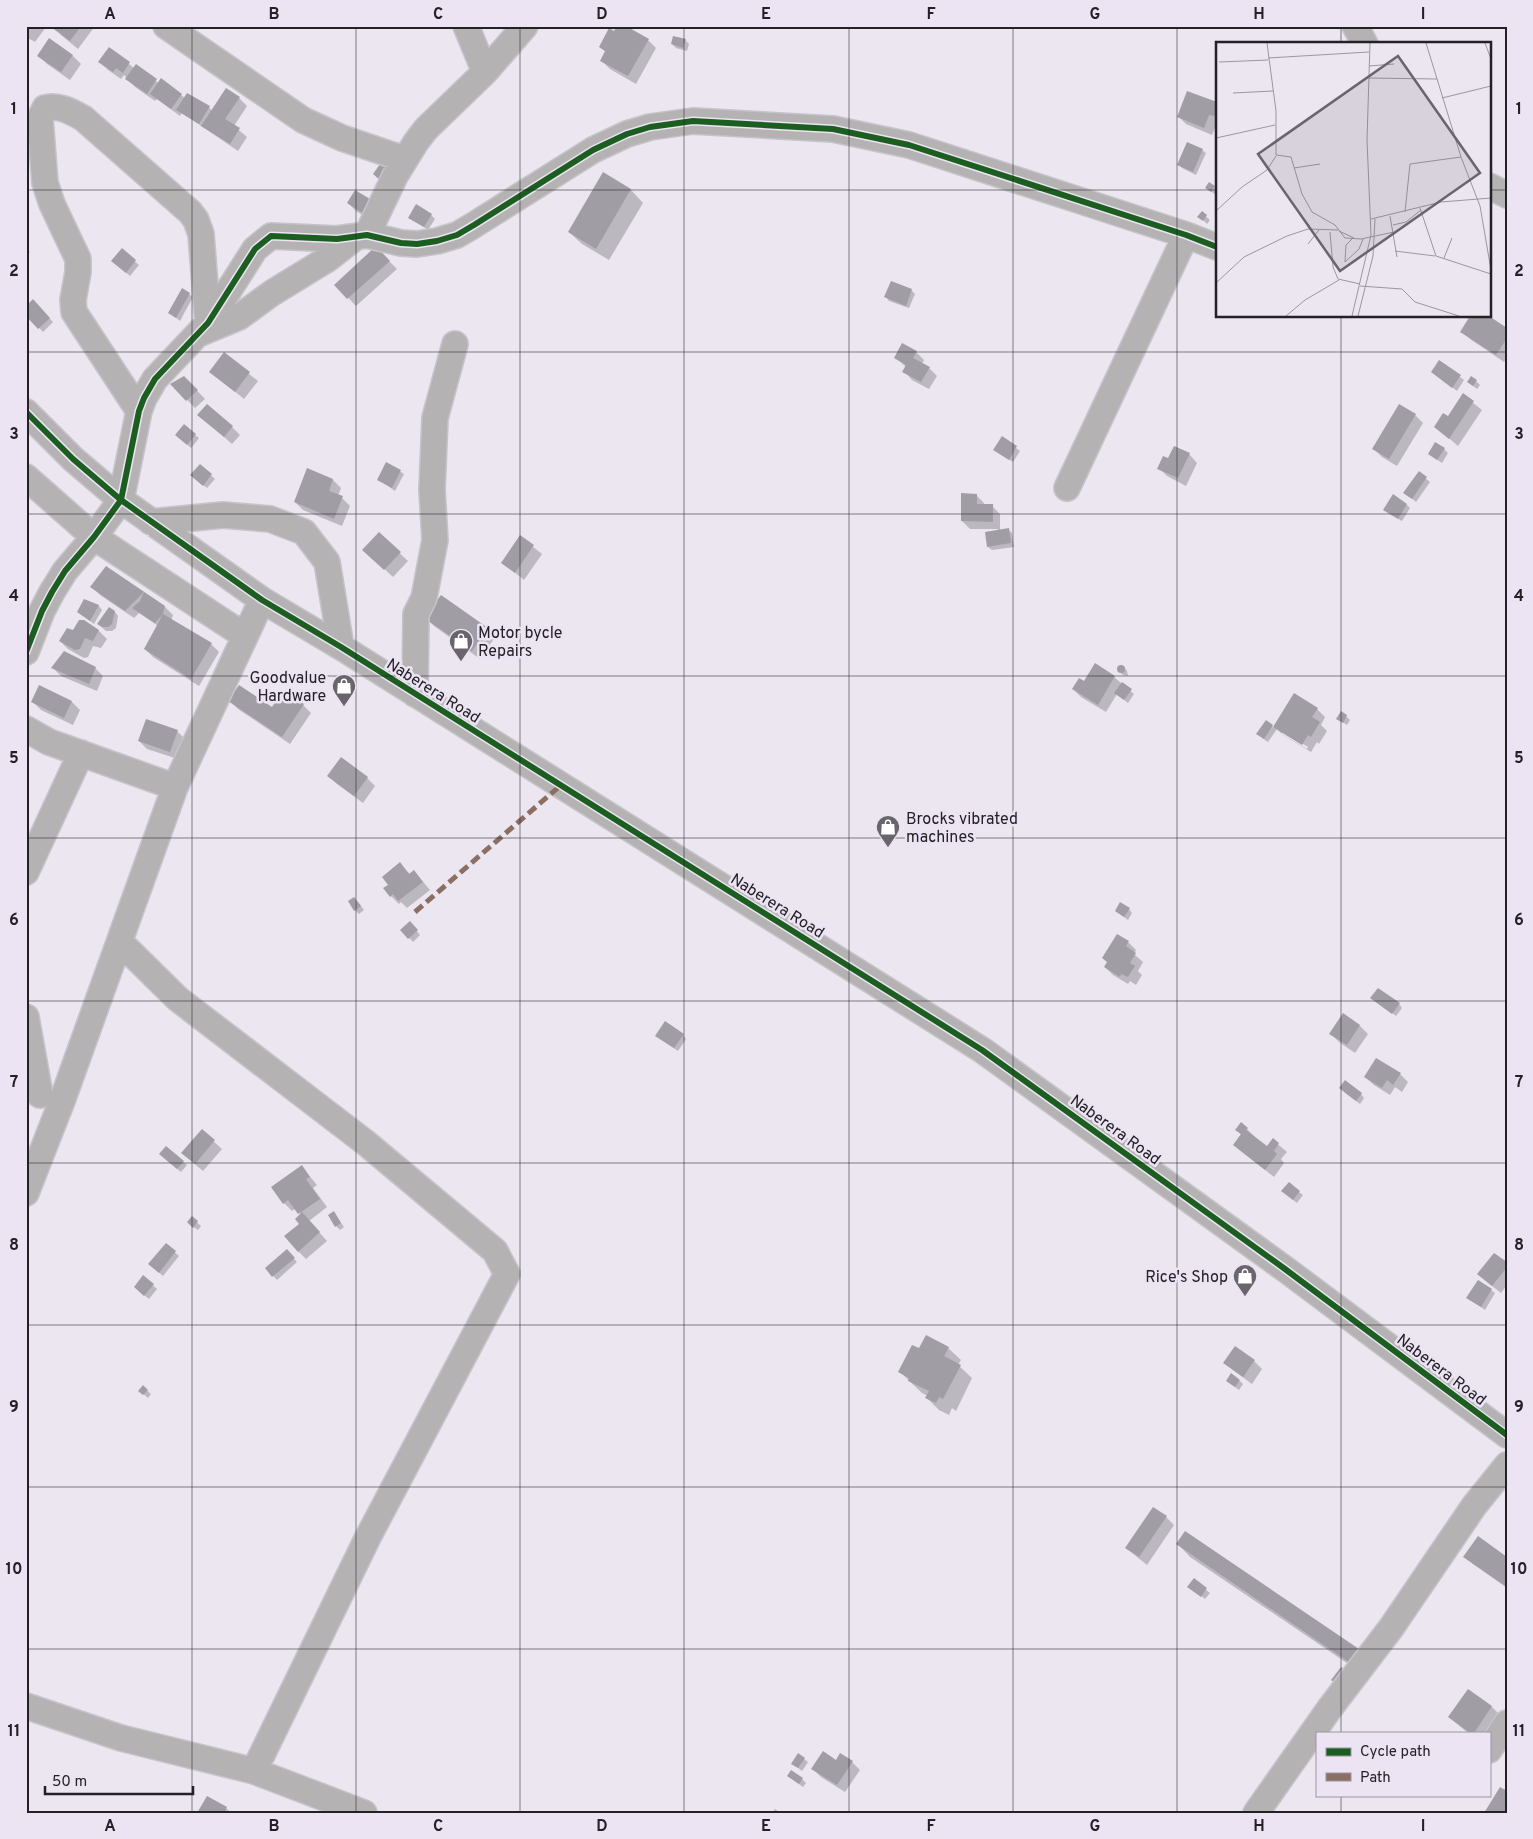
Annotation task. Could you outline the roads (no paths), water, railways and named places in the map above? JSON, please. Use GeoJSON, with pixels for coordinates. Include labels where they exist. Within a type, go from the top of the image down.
{"type":"FeatureCollection","features":[{"type":"Feature","properties":{"kind":"street"},"geometry":{"type":"LineString","coordinates":[[166,26],[303,120],[342,138],[404,159]]}},
{"type":"Feature","properties":{"kind":"street"},"geometry":{"type":"LineString","coordinates":[[466,26],[485,72]]}},
{"type":"Feature","properties":{"kind":"street"},"geometry":{"type":"LineString","coordinates":[[202,329],[239,317],[272,293],[362,236],[404,159],[426,129],[485,72],[526,26]]}},
{"type":"Feature","properties":{"kind":"street"},"geometry":{"type":"LineString","coordinates":[[1355,26],[1363,42]]}},
{"type":"Feature","properties":{"kind":"street"},"geometry":{"type":"LineString","coordinates":[[139,411],[74,312],[73,300],[78,272],[78,259],[52,204],[45,183],[40,118],[46,108],[53,106],[83,118],[190,212],[196,220],[202,234],[202,329]]}},
{"type":"Feature","properties":{"kind":"street"},"geometry":{"type":"LineString","coordinates":[[26,652],[42,611],[65,571],[94,537],[121,500],[139,411],[155,379],[202,329],[255,249],[272,236],[337,239],[362,236],[401,243],[437,242],[474,225],[593,150],[627,134],[650,127],[693,121],[834,130],[909,145],[1186,235],[1216,247]]}},
{"type":"Feature","properties":{"kind":"street"},"geometry":{"type":"LineString","coordinates":[[1490,186],[1507,195]]}},
{"type":"Feature","properties":{"kind":"street"},"geometry":{"type":"LineString","coordinates":[[1067,488],[1186,235]]}},
{"type":"Feature","properties":{"kind":"street"},"geometry":{"type":"LineString","coordinates":[[415,694],[415,620],[424,598],[435,540],[432,490],[435,418],[455,344]]}},
{"type":"Feature","properties":{"kind":"street","name":"Naberera Road"},"geometry":{"type":"LineString","coordinates":[[26,412],[73,459],[121,500],[262,600],[982,1050],[1285,1269],[1507,1435]]}},
{"type":"Feature","properties":{"kind":"street"},"geometry":{"type":"LineString","coordinates":[[26,477],[94,537],[245,636]]}},
{"type":"Feature","properties":{"kind":"street"},"geometry":{"type":"LineString","coordinates":[[151,522],[223,515],[270,519],[304,532],[327,562],[341,648]]}},
{"type":"Feature","properties":{"kind":"street"},"geometry":{"type":"LineString","coordinates":[[26,1193],[43,1096],[120,942],[175,787],[262,600]]}},
{"type":"Feature","properties":{"kind":"street"},"geometry":{"type":"LineString","coordinates":[[26,730],[49,742],[175,787]]}},
{"type":"Feature","properties":{"kind":"street"},"geometry":{"type":"LineString","coordinates":[[26,872],[81,753]]}},
{"type":"Feature","properties":{"kind":"street"},"geometry":{"type":"LineString","coordinates":[[120,942],[178,999],[366,1143],[495,1251],[507,1274],[368,1536],[254,1771]]}},
{"type":"Feature","properties":{"kind":"street"},"geometry":{"type":"LineString","coordinates":[[26,1017],[43,1096]]}},
{"type":"Feature","properties":{"kind":"street"},"geometry":{"type":"LineString","coordinates":[[1256,1813],[1330,1708],[1391,1628],[1474,1506],[1507,1465]]}},
{"type":"Feature","properties":{"kind":"street"},"geometry":{"type":"LineString","coordinates":[[26,1706],[121,1738],[254,1771],[364,1813]]}},
{"type":"Feature","properties":{"kind":"street"},"geometry":{"type":"LineString","coordinates":[[1490,1748],[1507,1723]]}},
{"type":"Feature","properties":{"kind":"place","name":"Motor bycle Repairs"},"geometry":{"type":"Point","coordinates":[461,662]}},
{"type":"Feature","properties":{"kind":"place","name":"Goodvalue Hardware"},"geometry":{"type":"Point","coordinates":[344,707]}},
{"type":"Feature","properties":{"kind":"place","name":"Brocks vibrated machines"},"geometry":{"type":"Point","coordinates":[888,848]}},
{"type":"Feature","properties":{"kind":"place","name":"Rice's Shop"},"geometry":{"type":"Point","coordinates":[1245,1297]}}]}
